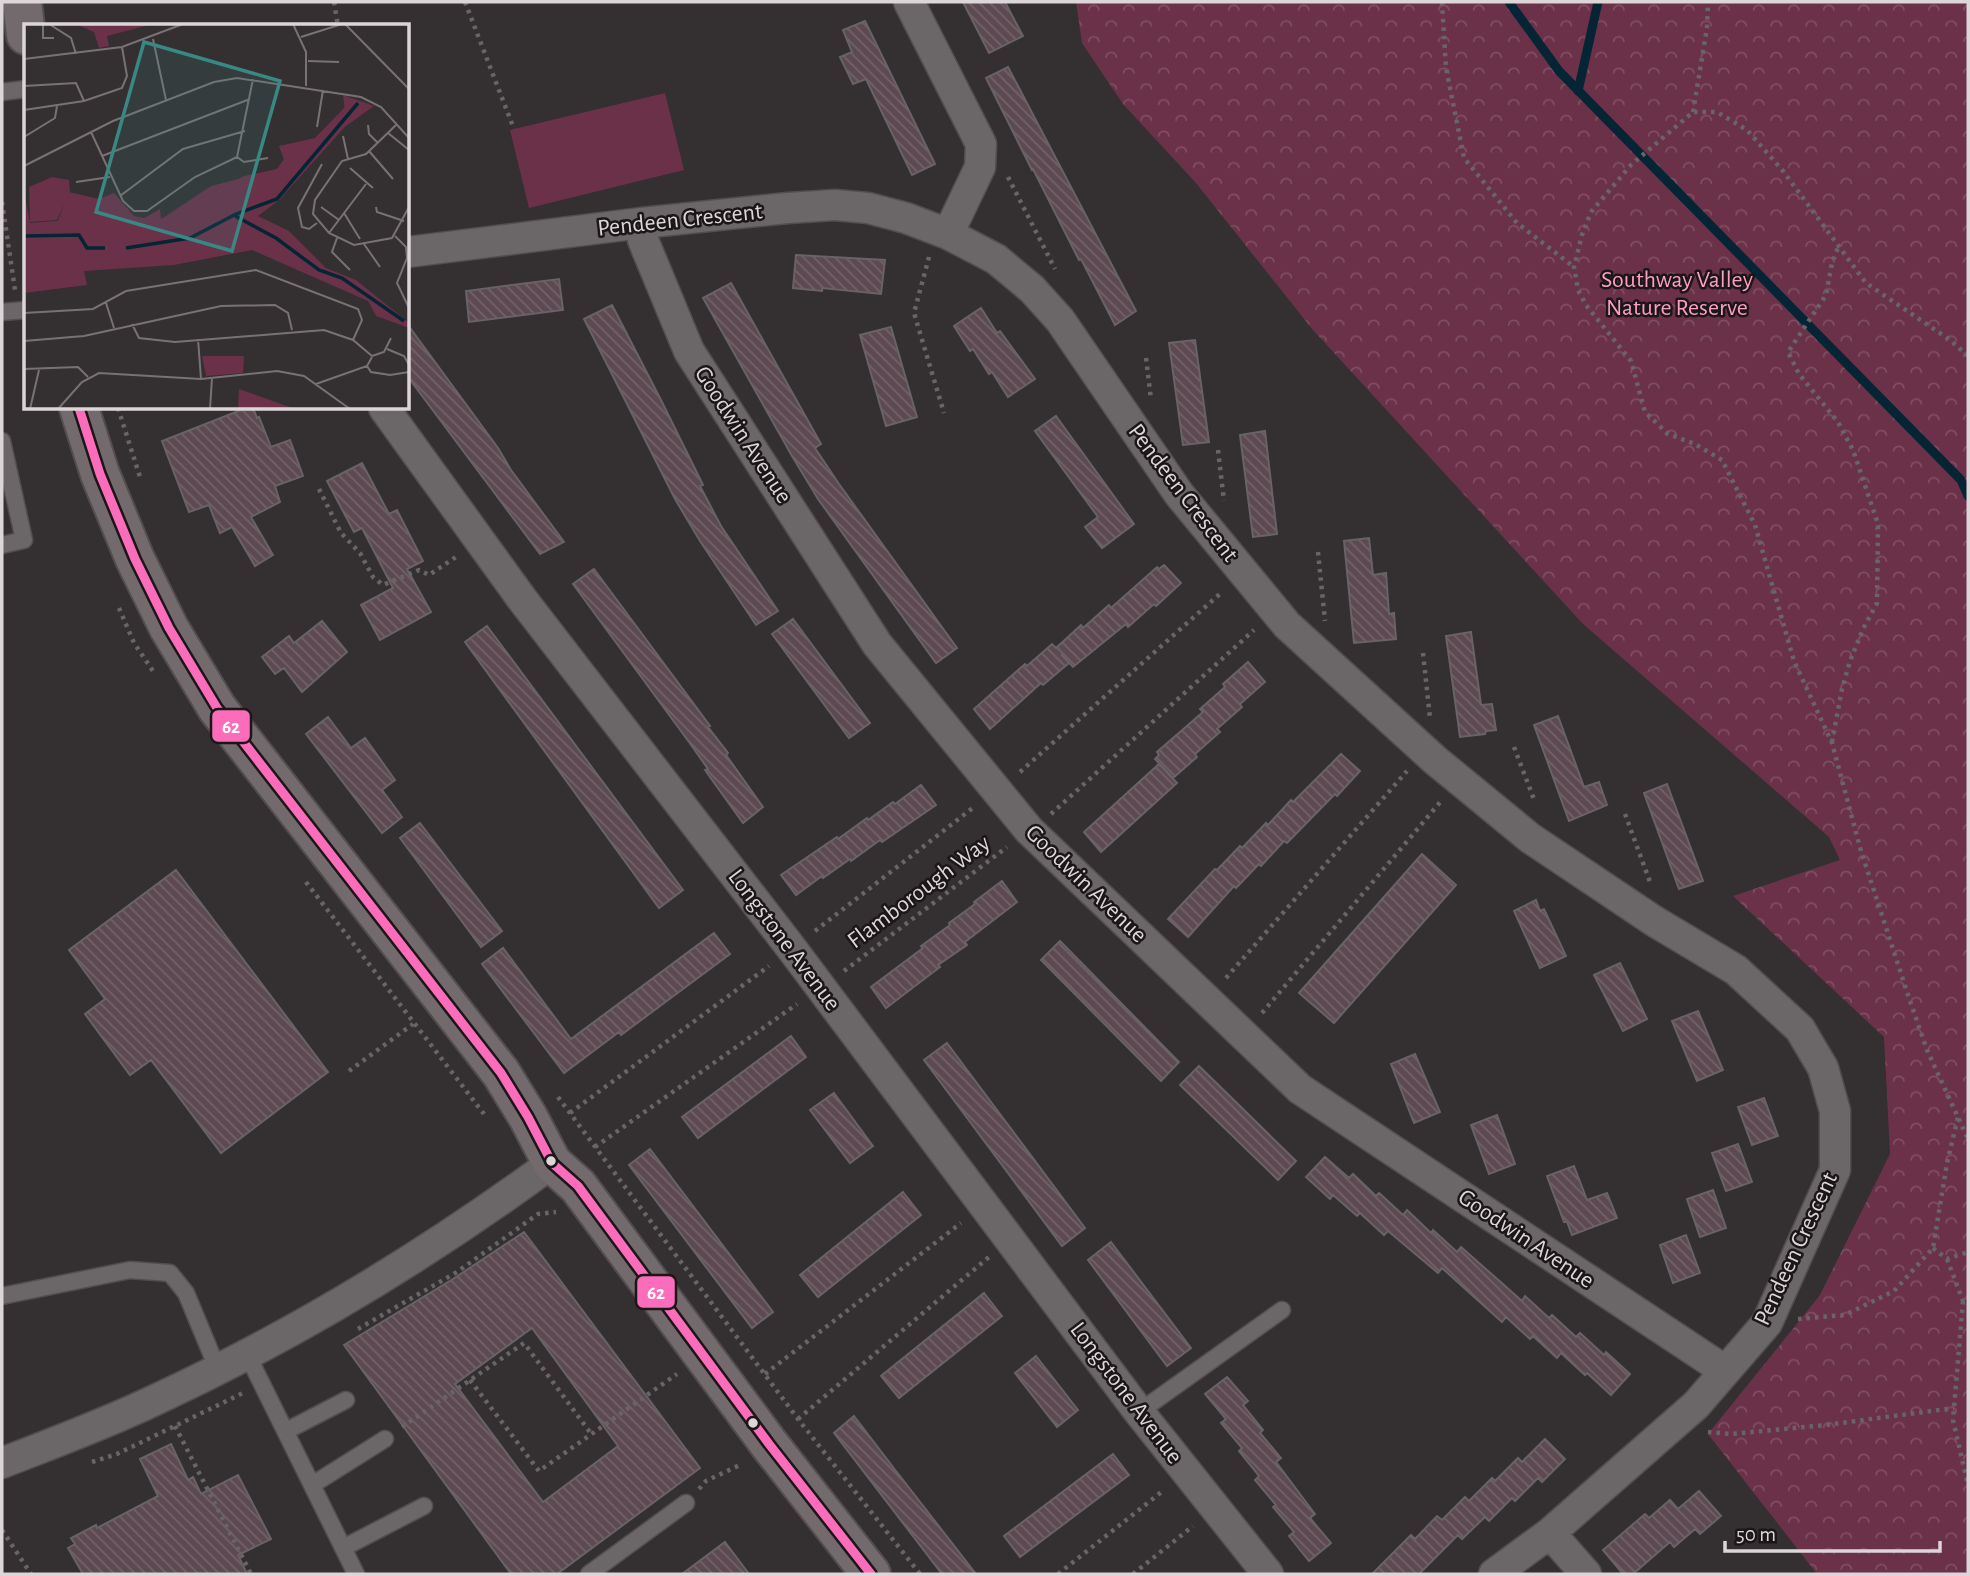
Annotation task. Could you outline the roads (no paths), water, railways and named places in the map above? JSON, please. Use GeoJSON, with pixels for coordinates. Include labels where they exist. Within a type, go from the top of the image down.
{"type":"FeatureCollection","features":[{"type":"Feature","properties":{"kind":"street"},"geometry":{"type":"LineString","coordinates":[[22,2],[25,24]]}},
{"type":"Feature","properties":{"kind":"street"},"geometry":{"type":"LineString","coordinates":[[909,2],[981,144],[980,167],[942,232]]}},
{"type":"Feature","properties":{"kind":"street","name":"Pendeen Crescent"},"geometry":{"type":"LineString","coordinates":[[410,251],[641,223],[835,205],[868,208],[942,232],[996,259],[1037,295],[1060,320],[1179,494],[1287,625],[1430,755],[1530,838],[1667,929],[1736,970],[1800,1028],[1824,1068],[1835,1111],[1835,1170],[1767,1323],[1696,1405],[1550,1533],[1494,1574]]}},
{"type":"Feature","properties":{"kind":"street","name":"Goodwin Avenue"},"geometry":{"type":"LineString","coordinates":[[641,223],[643,240],[689,351],[877,644],[1029,830],[1300,1088],[1724,1370]]}},
{"type":"Feature","properties":{"kind":"street"},"geometry":{"type":"LineString","coordinates":[[80,410],[100,474],[135,559],[169,628],[217,708],[501,1073],[552,1163],[578,1186],[769,1444],[872,1574]]}},
{"type":"Feature","properties":{"kind":"street","name":"Longstone Avenue"},"geometry":{"type":"LineString","coordinates":[[385,410],[531,610],[792,949],[1139,1412],[1268,1574]]}},
{"type":"Feature","properties":{"kind":"street"},"geometry":{"type":"LineString","coordinates":[[2,1463],[153,1401],[218,1370],[350,1297],[463,1226],[552,1163]]}},
{"type":"Feature","properties":{"kind":"street"},"geometry":{"type":"LineString","coordinates":[[1550,1533],[1586,1574]]}},
{"type":"Feature","properties":{"kind":"lane"},"geometry":{"type":"LineString","coordinates":[[2,92],[24,89]]}},
{"type":"Feature","properties":{"kind":"lane"},"geometry":{"type":"LineString","coordinates":[[2,441],[24,540],[2,545]]}},
{"type":"Feature","properties":{"kind":"lane"},"geometry":{"type":"LineString","coordinates":[[2,1296],[130,1270],[170,1273],[186,1293],[218,1370]]}},
{"type":"Feature","properties":{"kind":"lane"},"geometry":{"type":"LineString","coordinates":[[1139,1412],[1282,1310]]}},
{"type":"Feature","properties":{"kind":"lane"},"geometry":{"type":"LineString","coordinates":[[247,1354],[356,1574]]}},
{"type":"Feature","properties":{"kind":"lane"},"geometry":{"type":"LineString","coordinates":[[286,1431],[346,1399]]}},
{"type":"Feature","properties":{"kind":"lane"},"geometry":{"type":"LineString","coordinates":[[312,1485],[385,1439]]}},
{"type":"Feature","properties":{"kind":"lane"},"geometry":{"type":"LineString","coordinates":[[589,1574],[686,1503]]}},
{"type":"Feature","properties":{"kind":"lane"},"geometry":{"type":"LineString","coordinates":[[343,1548],[424,1506]]}},
{"type":"Feature","properties":{"kind":"waterway"},"geometry":{"type":"LineString","coordinates":[[1509,2],[1559,71],[1961,480],[1968,496]]}},
{"type":"Feature","properties":{"kind":"waterway"},"geometry":{"type":"LineString","coordinates":[[1578,91],[1598,2]]}},
{"type":"Feature","properties":{"kind":"park label","name":"Southway Valley Nature Reserve"},"geometry":{"type":"Point","coordinates":[1677,294]}}]}
